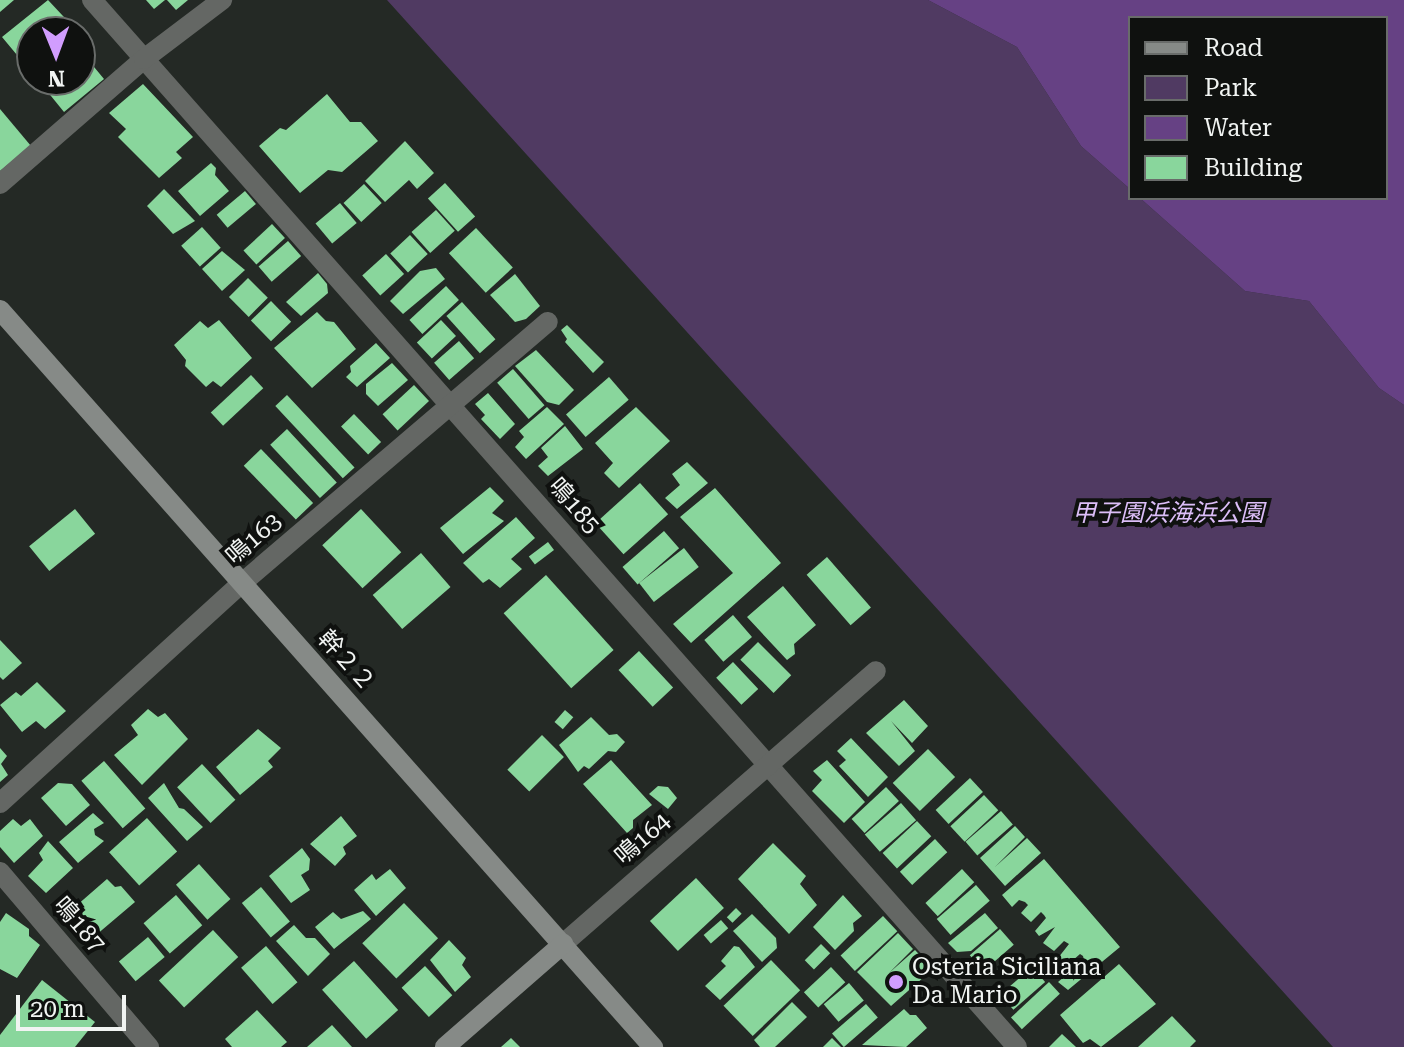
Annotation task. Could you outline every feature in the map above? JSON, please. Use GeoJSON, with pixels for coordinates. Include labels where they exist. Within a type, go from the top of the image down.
{"type":"FeatureCollection","features":[{"type":"Feature","properties":{"kind":"street","name":"鳴185"},"geometry":{"type":"LineString","coordinates":[[92,0],[1017,1047]]}},
{"type":"Feature","properties":{"kind":"street"},"geometry":{"type":"LineString","coordinates":[[0,184],[144,59],[222,0]]}},
{"type":"Feature","properties":{"kind":"street","name":"幹２２"},"geometry":{"type":"LineString","coordinates":[[0,310],[653,1047]]}},
{"type":"Feature","properties":{"kind":"street","name":"鳴163"},"geometry":{"type":"LineString","coordinates":[[0,803],[242,583],[548,322]]}},
{"type":"Feature","properties":{"kind":"street","name":"鳴164"},"geometry":{"type":"LineString","coordinates":[[445,1047],[876,671]]}},
{"type":"Feature","properties":{"kind":"street","name":"鳴187"},"geometry":{"type":"LineString","coordinates":[[0,872],[149,1047]]}},
{"type":"Feature","properties":{"kind":"green space","name":"甲子園浜海浜公園"},"geometry":{"type":"Polygon","coordinates":[[[387,0],[928,0],[1017,47],[1081,146],[1128,187],[1128,200],[1142,200],[1245,291],[1309,301],[1379,388],[1404,405],[1404,1047],[1333,1047],[387,0]]]}},
{"type":"Feature","properties":{"kind":"water"},"geometry":{"type":"Polygon","coordinates":[[[928,0],[1404,0],[1404,405],[1379,388],[1309,301],[1245,291],[1142,200],[1388,200],[1388,16],[1128,16],[1128,187],[1081,146],[1017,47],[928,0]]]}},
{"type":"Feature","properties":{"kind":"building"},"geometry":{"type":"Polygon","coordinates":[[[0,0],[14,0],[0,12],[0,0]]]}},
{"type":"Feature","properties":{"kind":"building"},"geometry":{"type":"Polygon","coordinates":[[[48,0],[63,16],[28,16],[48,0]]]}},
{"type":"Feature","properties":{"kind":"building"},"geometry":{"type":"Polygon","coordinates":[[[146,0],[165,0],[154,9],[146,0]]]}},
{"type":"Feature","properties":{"kind":"building"},"geometry":{"type":"Polygon","coordinates":[[[167,0],[188,0],[176,10],[167,0]]]}},
{"type":"Feature","properties":{"kind":"building"},"geometry":{"type":"Polygon","coordinates":[[[16,26],[16,54],[2,37],[16,26]]]}},
{"type":"Feature","properties":{"kind":"building"},"geometry":{"type":"Polygon","coordinates":[[[96,69],[104,79],[96,86],[96,69]]]}},
{"type":"Feature","properties":{"kind":"building"},"geometry":{"type":"Polygon","coordinates":[[[143,84],[193,137],[176,152],[182,158],[159,178],[118,137],[126,129],[109,113],[143,84]]]}},
{"type":"Feature","properties":{"kind":"building"},"geometry":{"type":"Polygon","coordinates":[[[327,94],[350,122],[361,122],[378,141],[342,172],[328,170],[300,193],[259,146],[280,128],[286,130],[327,94]]]}},
{"type":"Feature","properties":{"kind":"building"},"geometry":{"type":"Polygon","coordinates":[[[51,96],[83,96],[64,112],[51,96]]]}},
{"type":"Feature","properties":{"kind":"building"},"geometry":{"type":"Polygon","coordinates":[[[0,109],[31,146],[0,171],[0,109]]]}},
{"type":"Feature","properties":{"kind":"building"},"geometry":{"type":"Polygon","coordinates":[[[405,141],[434,173],[417,189],[409,180],[385,202],[365,181],[405,141]]]}},
{"type":"Feature","properties":{"kind":"building"},"geometry":{"type":"Polygon","coordinates":[[[211,163],[216,168],[215,175],[229,191],[200,216],[178,191],[211,163]]]}},
{"type":"Feature","properties":{"kind":"building"},"geometry":{"type":"Polygon","coordinates":[[[445,183],[475,216],[458,232],[428,198],[445,183]]]}},
{"type":"Feature","properties":{"kind":"building"},"geometry":{"type":"Polygon","coordinates":[[[364,184],[382,203],[361,222],[344,203],[364,184]]]}},
{"type":"Feature","properties":{"kind":"building"},"geometry":{"type":"Polygon","coordinates":[[[164,189],[195,221],[173,234],[147,206],[164,189]]]}},
{"type":"Feature","properties":{"kind":"building"},"geometry":{"type":"Polygon","coordinates":[[[245,191],[256,204],[228,228],[217,215],[245,191]]]}},
{"type":"Feature","properties":{"kind":"building"},"geometry":{"type":"Polygon","coordinates":[[[340,203],[357,223],[332,243],[315,224],[340,203]]]}},
{"type":"Feature","properties":{"kind":"building"},"geometry":{"type":"Polygon","coordinates":[[[436,210],[455,231],[430,253],[411,232],[436,210]]]}},
{"type":"Feature","properties":{"kind":"building"},"geometry":{"type":"Polygon","coordinates":[[[272,224],[285,238],[256,264],[243,251],[272,224]]]}},
{"type":"Feature","properties":{"kind":"building"},"geometry":{"type":"Polygon","coordinates":[[[202,227],[221,248],[200,267],[181,246],[202,227]]]}},
{"type":"Feature","properties":{"kind":"building"},"geometry":{"type":"Polygon","coordinates":[[[476,228],[513,267],[486,293],[449,253],[476,228]]]}},
{"type":"Feature","properties":{"kind":"building"},"geometry":{"type":"Polygon","coordinates":[[[410,235],[428,254],[408,272],[390,253],[410,235]]]}},
{"type":"Feature","properties":{"kind":"building"},"geometry":{"type":"Polygon","coordinates":[[[288,241],[301,256],[272,282],[259,267],[288,241]]]}},
{"type":"Feature","properties":{"kind":"building"},"geometry":{"type":"Polygon","coordinates":[[[222,251],[245,270],[222,291],[202,269],[222,251]]]}},
{"type":"Feature","properties":{"kind":"building"},"geometry":{"type":"Polygon","coordinates":[[[386,254],[404,274],[380,295],[362,275],[386,254]]]}},
{"type":"Feature","properties":{"kind":"building"},"geometry":{"type":"Polygon","coordinates":[[[436,268],[445,279],[403,314],[390,301],[420,271],[436,268]]]}},
{"type":"Feature","properties":{"kind":"building"},"geometry":{"type":"Polygon","coordinates":[[[318,273],[327,284],[328,293],[301,316],[286,302],[318,273]]]}},
{"type":"Feature","properties":{"kind":"building"},"geometry":{"type":"Polygon","coordinates":[[[515,274],[540,306],[526,319],[515,322],[490,295],[515,274]]]}},
{"type":"Feature","properties":{"kind":"building"},"geometry":{"type":"Polygon","coordinates":[[[248,278],[268,298],[249,317],[229,297],[248,278]]]}},
{"type":"Feature","properties":{"kind":"building"},"geometry":{"type":"Polygon","coordinates":[[[446,286],[459,300],[422,334],[409,320],[446,286]]]}},
{"type":"Feature","properties":{"kind":"building"},"geometry":{"type":"Polygon","coordinates":[[[271,301],[291,322],[271,341],[251,320],[271,301]]]}},
{"type":"Feature","properties":{"kind":"building"},"geometry":{"type":"Polygon","coordinates":[[[462,302],[495,339],[480,353],[446,316],[462,302]]]}},
{"type":"Feature","properties":{"kind":"building"},"geometry":{"type":"Polygon","coordinates":[[[317,312],[326,321],[334,322],[356,349],[312,388],[274,348],[317,312]]]}},
{"type":"Feature","properties":{"kind":"building"},"geometry":{"type":"Polygon","coordinates":[[[219,320],[252,358],[221,387],[213,381],[206,387],[185,366],[186,360],[174,345],[200,321],[208,328],[219,320]]]}},
{"type":"Feature","properties":{"kind":"building"},"geometry":{"type":"Polygon","coordinates":[[[441,320],[456,336],[432,359],[417,343],[441,320]]]}},
{"type":"Feature","properties":{"kind":"building"},"geometry":{"type":"Polygon","coordinates":[[[567,325],[604,362],[593,373],[565,342],[567,339],[561,330],[567,325]]]}},
{"type":"Feature","properties":{"kind":"building"},"geometry":{"type":"Polygon","coordinates":[[[459,341],[474,358],[449,380],[434,363],[459,341]]]}},
{"type":"Feature","properties":{"kind":"building"},"geometry":{"type":"Polygon","coordinates":[[[376,343],[390,358],[357,387],[346,377],[351,372],[350,366],[376,343]]]}},
{"type":"Feature","properties":{"kind":"building"},"geometry":{"type":"Polygon","coordinates":[[[536,350],[574,390],[559,405],[547,402],[515,366],[536,350]]]}},
{"type":"Feature","properties":{"kind":"building"},"geometry":{"type":"Polygon","coordinates":[[[392,363],[408,380],[378,406],[366,394],[366,384],[392,363]]]}},
{"type":"Feature","properties":{"kind":"building"},"geometry":{"type":"Polygon","coordinates":[[[513,369],[544,405],[529,419],[497,383],[513,369]]]}},
{"type":"Feature","properties":{"kind":"building"},"geometry":{"type":"Polygon","coordinates":[[[251,375],[263,388],[223,426],[211,413],[251,375]]]}},
{"type":"Feature","properties":{"kind":"building"},"geometry":{"type":"Polygon","coordinates":[[[609,377],[629,400],[586,437],[566,414],[609,377]]]}},
{"type":"Feature","properties":{"kind":"building"},"geometry":{"type":"Polygon","coordinates":[[[414,385],[429,401],[398,430],[383,414],[414,385]]]}},
{"type":"Feature","properties":{"kind":"building"},"geometry":{"type":"Polygon","coordinates":[[[488,393],[515,424],[500,439],[481,419],[485,415],[475,404],[488,393]]]}},
{"type":"Feature","properties":{"kind":"building"},"geometry":{"type":"Polygon","coordinates":[[[287,395],[355,467],[343,478],[275,406],[287,395]]]}},
{"type":"Feature","properties":{"kind":"building"},"geometry":{"type":"Polygon","coordinates":[[[547,407],[564,424],[526,459],[515,447],[524,437],[519,431],[547,407]]]}},
{"type":"Feature","properties":{"kind":"building"},"geometry":{"type":"Polygon","coordinates":[[[636,407],[670,441],[619,488],[604,473],[613,463],[595,443],[636,407]]]}},
{"type":"Feature","properties":{"kind":"building"},"geometry":{"type":"Polygon","coordinates":[[[354,414],[381,442],[368,455],[341,427],[354,414]]]}},
{"type":"Feature","properties":{"kind":"building"},"geometry":{"type":"Polygon","coordinates":[[[565,426],[583,449],[548,476],[538,466],[548,457],[541,448],[565,426]]]}},
{"type":"Feature","properties":{"kind":"building"},"geometry":{"type":"Polygon","coordinates":[[[287,429],[337,482],[320,498],[270,445],[287,429]]]}},
{"type":"Feature","properties":{"kind":"building"},"geometry":{"type":"Polygon","coordinates":[[[261,449],[313,503],[296,520],[244,466],[261,449]]]}},
{"type":"Feature","properties":{"kind":"building"},"geometry":{"type":"Polygon","coordinates":[[[687,462],[708,483],[677,509],[665,498],[680,485],[672,474],[687,462]]]}},
{"type":"Feature","properties":{"kind":"building"},"geometry":{"type":"Polygon","coordinates":[[[640,483],[668,514],[624,554],[595,523],[640,483]]]}},
{"type":"Feature","properties":{"kind":"building"},"geometry":{"type":"Polygon","coordinates":[[[490,487],[504,501],[492,513],[504,521],[463,554],[440,528],[490,487]]]}},
{"type":"Feature","properties":{"kind":"building"},"geometry":{"type":"Polygon","coordinates":[[[715,488],[781,563],[691,643],[673,624],[733,573],[680,517],[715,488]]]}},
{"type":"Feature","properties":{"kind":"building"},"geometry":{"type":"Polygon","coordinates":[[[75,509],[95,534],[49,571],[29,546],[75,509]]]}},
{"type":"Feature","properties":{"kind":"building"},"geometry":{"type":"Polygon","coordinates":[[[361,509],[401,552],[362,588],[322,545],[361,509]]]}},
{"type":"Feature","properties":{"kind":"building"},"geometry":{"type":"Polygon","coordinates":[[[516,517],[535,538],[511,559],[522,569],[500,588],[489,579],[483,583],[463,563],[516,517]]]}},
{"type":"Feature","properties":{"kind":"building"},"geometry":{"type":"Polygon","coordinates":[[[664,531],[679,548],[638,584],[622,567],[664,531]]]}},
{"type":"Feature","properties":{"kind":"building"},"geometry":{"type":"Polygon","coordinates":[[[548,542],[554,550],[535,564],[529,556],[548,542]]]}},
{"type":"Feature","properties":{"kind":"building"},"geometry":{"type":"Polygon","coordinates":[[[684,548],[699,567],[654,602],[639,583],[684,548]]]}},
{"type":"Feature","properties":{"kind":"building"},"geometry":{"type":"Polygon","coordinates":[[[421,553],[451,587],[402,629],[373,595],[421,553]]]}},
{"type":"Feature","properties":{"kind":"building"},"geometry":{"type":"Polygon","coordinates":[[[827,557],[871,608],[851,625],[807,575],[827,557]]]}},
{"type":"Feature","properties":{"kind":"building"},"geometry":{"type":"Polygon","coordinates":[[[546,575],[614,650],[571,688],[504,613],[546,575]]]}},
{"type":"Feature","properties":{"kind":"building"},"geometry":{"type":"Polygon","coordinates":[[[783,586],[816,625],[794,644],[795,654],[787,660],[747,617],[783,586]]]}},
{"type":"Feature","properties":{"kind":"building"},"geometry":{"type":"Polygon","coordinates":[[[733,615],[752,637],[723,662],[704,640],[733,615]]]}},
{"type":"Feature","properties":{"kind":"building"},"geometry":{"type":"Polygon","coordinates":[[[0,640],[22,663],[3,680],[0,677],[0,640]]]}},
{"type":"Feature","properties":{"kind":"building"},"geometry":{"type":"Polygon","coordinates":[[[758,642],[791,675],[774,693],[740,660],[758,642]]]}},
{"type":"Feature","properties":{"kind":"building"},"geometry":{"type":"Polygon","coordinates":[[[639,651],[673,688],[653,707],[619,670],[639,651]]]}},
{"type":"Feature","properties":{"kind":"building"},"geometry":{"type":"Polygon","coordinates":[[[733,662],[758,689],[741,705],[716,678],[733,662]]]}},
{"type":"Feature","properties":{"kind":"building"},"geometry":{"type":"Polygon","coordinates":[[[37,682],[66,711],[45,729],[36,721],[22,732],[0,705],[16,692],[21,696],[37,682]]]}},
{"type":"Feature","properties":{"kind":"building"},"geometry":{"type":"Polygon","coordinates":[[[904,700],[928,726],[912,743],[891,721],[915,751],[899,766],[866,733],[904,700]]]}},
{"type":"Feature","properties":{"kind":"building"},"geometry":{"type":"Polygon","coordinates":[[[148,709],[158,717],[165,713],[188,739],[142,785],[114,755],[138,735],[131,725],[148,709]]]}},
{"type":"Feature","properties":{"kind":"building"},"geometry":{"type":"Polygon","coordinates":[[[565,710],[573,717],[563,729],[555,722],[565,710]]]}},
{"type":"Feature","properties":{"kind":"building"},"geometry":{"type":"Polygon","coordinates":[[[591,717],[609,735],[617,734],[625,742],[616,752],[608,751],[589,769],[584,766],[578,772],[559,745],[591,717]]]}},
{"type":"Feature","properties":{"kind":"building"},"geometry":{"type":"Polygon","coordinates":[[[258,729],[281,748],[268,761],[273,767],[240,795],[216,767],[258,729]]]}},
{"type":"Feature","properties":{"kind":"building"},"geometry":{"type":"Polygon","coordinates":[[[542,735],[564,757],[529,792],[507,770],[542,735]]]}},
{"type":"Feature","properties":{"kind":"building"},"geometry":{"type":"Polygon","coordinates":[[[851,738],[888,777],[868,797],[839,766],[846,760],[837,751],[851,738]]]}},
{"type":"Feature","properties":{"kind":"building"},"geometry":{"type":"Polygon","coordinates":[[[0,748],[7,756],[1,764],[8,775],[0,782],[0,748]]]}},
{"type":"Feature","properties":{"kind":"building"},"geometry":{"type":"Polygon","coordinates":[[[928,749],[955,777],[920,811],[893,783],[928,749]]]}},
{"type":"Feature","properties":{"kind":"building"},"geometry":{"type":"Polygon","coordinates":[[[611,760],[652,805],[633,820],[633,828],[627,833],[583,784],[611,760]]]}},
{"type":"Feature","properties":{"kind":"building"},"geometry":{"type":"Polygon","coordinates":[[[827,760],[865,802],[844,823],[812,791],[822,780],[813,771],[827,760]]]}},
{"type":"Feature","properties":{"kind":"building"},"geometry":{"type":"Polygon","coordinates":[[[104,761],[145,809],[123,828],[81,781],[104,761]]]}},
{"type":"Feature","properties":{"kind":"building"},"geometry":{"type":"Polygon","coordinates":[[[202,764],[235,800],[211,823],[177,787],[202,764]]]}},
{"type":"Feature","properties":{"kind":"building"},"geometry":{"type":"Polygon","coordinates":[[[970,778],[983,792],[949,824],[936,810],[970,778]]]}},
{"type":"Feature","properties":{"kind":"building"},"geometry":{"type":"Polygon","coordinates":[[[58,783],[72,784],[90,805],[66,826],[41,798],[58,783]]]}},
{"type":"Feature","properties":{"kind":"building"},"geometry":{"type":"Polygon","coordinates":[[[164,783],[179,808],[203,827],[187,841],[148,798],[164,783]]]}},
{"type":"Feature","properties":{"kind":"building"},"geometry":{"type":"Polygon","coordinates":[[[658,786],[668,787],[677,798],[668,809],[649,794],[658,786]]]}},
{"type":"Feature","properties":{"kind":"building"},"geometry":{"type":"Polygon","coordinates":[[[886,787],[899,801],[865,833],[852,819],[886,787]]]}},
{"type":"Feature","properties":{"kind":"building"},"geometry":{"type":"Polygon","coordinates":[[[984,795],[998,810],[965,842],[950,826],[984,795]]]}},
{"type":"Feature","properties":{"kind":"building"},"geometry":{"type":"Polygon","coordinates":[[[901,803],[916,820],[880,852],[865,834],[901,803]]]}},
{"type":"Feature","properties":{"kind":"building"},"geometry":{"type":"Polygon","coordinates":[[[1001,811],[1013,825],[977,855],[966,842],[1001,811]]]}},
{"type":"Feature","properties":{"kind":"building"},"geometry":{"type":"Polygon","coordinates":[[[93,813],[104,823],[94,829],[95,835],[104,841],[78,863],[59,842],[93,813]]]}},
{"type":"Feature","properties":{"kind":"building"},"geometry":{"type":"Polygon","coordinates":[[[341,816],[357,836],[343,847],[346,854],[335,866],[310,844],[341,816]]]}},
{"type":"Feature","properties":{"kind":"building"},"geometry":{"type":"Polygon","coordinates":[[[147,818],[177,851],[139,886],[109,852],[147,818]]]}},
{"type":"Feature","properties":{"kind":"building"},"geometry":{"type":"Polygon","coordinates":[[[13,819],[21,826],[30,819],[43,836],[14,863],[0,847],[0,831],[13,819]]]}},
{"type":"Feature","properties":{"kind":"building"},"geometry":{"type":"Polygon","coordinates":[[[917,821],[931,836],[897,868],[883,853],[917,821]]]}},
{"type":"Feature","properties":{"kind":"building"},"geometry":{"type":"Polygon","coordinates":[[[1015,826],[1025,837],[995,867],[1027,838],[1041,853],[1005,886],[980,858],[1015,826]]]}},
{"type":"Feature","properties":{"kind":"building"},"geometry":{"type":"Polygon","coordinates":[[[935,839],[947,852],[912,885],[900,872],[935,839]]]}},
{"type":"Feature","properties":{"kind":"building"},"geometry":{"type":"Polygon","coordinates":[[[48,841],[73,868],[46,893],[28,876],[43,860],[39,853],[48,841]]]}},
{"type":"Feature","properties":{"kind":"building"},"geometry":{"type":"Polygon","coordinates":[[[773,843],[806,876],[800,884],[817,905],[789,934],[738,879],[773,843]]]}},
{"type":"Feature","properties":{"kind":"building"},"geometry":{"type":"Polygon","coordinates":[[[302,848],[310,859],[309,870],[301,875],[310,890],[291,903],[269,876],[302,848]]]}},
{"type":"Feature","properties":{"kind":"building"},"geometry":{"type":"Polygon","coordinates":[[[1044,859],[1120,947],[1068,990],[1058,982],[1084,960],[1083,956],[1080,954],[1064,968],[1058,958],[1069,944],[1064,941],[1054,951],[1043,943],[1055,927],[1039,936],[1035,931],[1046,918],[1044,915],[1041,912],[1031,922],[1021,913],[1028,905],[1025,902],[1019,900],[1012,907],[1002,895],[1044,859]]]}},
{"type":"Feature","properties":{"kind":"building"},"geometry":{"type":"Polygon","coordinates":[[[199,864],[230,899],[207,920],[176,885],[199,864]]]}},
{"type":"Feature","properties":{"kind":"building"},"geometry":{"type":"Polygon","coordinates":[[[390,869],[406,888],[376,916],[354,890],[372,874],[376,880],[390,869]]]}},
{"type":"Feature","properties":{"kind":"building"},"geometry":{"type":"Polygon","coordinates":[[[962,869],[974,882],[938,916],[925,903],[962,869]]]}},
{"type":"Feature","properties":{"kind":"building"},"geometry":{"type":"Polygon","coordinates":[[[696,878],[724,908],[678,951],[650,921],[696,878]]]}},
{"type":"Feature","properties":{"kind":"building"},"geometry":{"type":"Polygon","coordinates":[[[107,879],[115,887],[121,886],[135,902],[89,941],[72,923],[83,913],[76,906],[107,879]]]}},
{"type":"Feature","properties":{"kind":"building"},"geometry":{"type":"Polygon","coordinates":[[[976,885],[990,901],[951,935],[937,919],[976,885]]]}},
{"type":"Feature","properties":{"kind":"building"},"geometry":{"type":"Polygon","coordinates":[[[261,887],[290,921],[271,938],[242,903],[261,887]]]}},
{"type":"Feature","properties":{"kind":"building"},"geometry":{"type":"Polygon","coordinates":[[[176,895],[202,925],[170,953],[144,923],[176,895]]]}},
{"type":"Feature","properties":{"kind":"building"},"geometry":{"type":"Polygon","coordinates":[[[843,895],[862,916],[853,923],[854,931],[835,950],[813,927],[843,895]]]}},
{"type":"Feature","properties":{"kind":"building"},"geometry":{"type":"Polygon","coordinates":[[[404,903],[438,938],[396,979],[362,943],[404,903]]]}},
{"type":"Feature","properties":{"kind":"building"},"geometry":{"type":"Polygon","coordinates":[[[736,908],[742,914],[732,923],[727,917],[736,908]]]}},
{"type":"Feature","properties":{"kind":"building"},"geometry":{"type":"Polygon","coordinates":[[[363,911],[371,919],[334,949],[315,927],[333,912],[341,919],[363,911]]]}},
{"type":"Feature","properties":{"kind":"building"},"geometry":{"type":"Polygon","coordinates":[[[6,913],[29,929],[29,936],[40,945],[17,978],[0,969],[0,922],[6,913]]]}},
{"type":"Feature","properties":{"kind":"building"},"geometry":{"type":"Polygon","coordinates":[[[985,913],[998,928],[971,951],[957,952],[948,943],[985,913]]]}},
{"type":"Feature","properties":{"kind":"building"},"geometry":{"type":"Polygon","coordinates":[[[752,914],[776,938],[777,948],[762,962],[733,931],[752,914]]]}},
{"type":"Feature","properties":{"kind":"building"},"geometry":{"type":"Polygon","coordinates":[[[883,916],[897,931],[855,971],[841,956],[883,916]]]}},
{"type":"Feature","properties":{"kind":"building"},"geometry":{"type":"Polygon","coordinates":[[[721,920],[728,928],[711,943],[704,935],[721,920]]]}},
{"type":"Feature","properties":{"kind":"building"},"geometry":{"type":"Polygon","coordinates":[[[294,925],[306,938],[315,938],[330,954],[308,976],[276,941],[294,925]]]}},
{"type":"Feature","properties":{"kind":"building"},"geometry":{"type":"Polygon","coordinates":[[[1000,929],[1014,945],[984,971],[970,955],[1000,929]]]}},
{"type":"Feature","properties":{"kind":"building"},"geometry":{"type":"Polygon","coordinates":[[[213,930],[238,957],[184,1008],[159,980],[213,930]]]}},
{"type":"Feature","properties":{"kind":"building"},"geometry":{"type":"Polygon","coordinates":[[[898,933],[913,949],[889,973],[915,950],[933,969],[891,1006],[857,972],[898,933]]]}},
{"type":"Feature","properties":{"kind":"building"},"geometry":{"type":"Polygon","coordinates":[[[148,937],[165,957],[136,981],[119,961],[148,937]]]}},
{"type":"Feature","properties":{"kind":"building"},"geometry":{"type":"Polygon","coordinates":[[[449,940],[466,958],[462,965],[471,977],[455,992],[430,960],[449,940]]]}},
{"type":"Feature","properties":{"kind":"building"},"geometry":{"type":"Polygon","coordinates":[[[821,944],[830,953],[814,969],[805,960],[821,944]]]}},
{"type":"Feature","properties":{"kind":"building"},"geometry":{"type":"Polygon","coordinates":[[[266,946],[297,982],[273,1004],[241,968],[266,946]]]}},
{"type":"Feature","properties":{"kind":"building"},"geometry":{"type":"Polygon","coordinates":[[[734,946],[739,947],[755,967],[720,1000],[705,986],[726,966],[721,961],[734,946]]]}},
{"type":"Feature","properties":{"kind":"building"},"geometry":{"type":"Polygon","coordinates":[[[771,960],[800,990],[753,1036],[724,1006],[771,960]]]}},
{"type":"Feature","properties":{"kind":"building"},"geometry":{"type":"Polygon","coordinates":[[[354,961],[398,1010],[366,1039],[322,990],[354,961]]]}},
{"type":"Feature","properties":{"kind":"building"},"geometry":{"type":"Polygon","coordinates":[[[1119,964],[1156,1004],[1101,1047],[1090,1039],[1083,1043],[1060,1015],[1119,964]]]}},
{"type":"Feature","properties":{"kind":"building"},"geometry":{"type":"Polygon","coordinates":[[[425,966],[452,995],[429,1017],[402,988],[425,966]]]}},
{"type":"Feature","properties":{"kind":"building"},"geometry":{"type":"Polygon","coordinates":[[[831,967],[845,982],[818,1008],[804,992],[831,967]]]}},
{"type":"Feature","properties":{"kind":"building"},"geometry":{"type":"Polygon","coordinates":[[[1032,967],[1045,982],[1013,1010],[1000,995],[1032,967]]]}},
{"type":"Feature","properties":{"kind":"building"},"geometry":{"type":"Polygon","coordinates":[[[42,980],[95,1022],[75,1047],[0,1047],[0,1035],[42,980]]]}},
{"type":"Feature","properties":{"kind":"building"},"geometry":{"type":"Polygon","coordinates":[[[1049,982],[1060,994],[1022,1029],[1011,1017],[1049,982]]]}},
{"type":"Feature","properties":{"kind":"building"},"geometry":{"type":"Polygon","coordinates":[[[849,983],[864,1001],[839,1022],[824,1004],[849,983]]]}},
{"type":"Feature","properties":{"kind":"building"},"geometry":{"type":"Polygon","coordinates":[[[792,1002],[807,1017],[775,1047],[760,1047],[754,1040],[792,1002]]]}},
{"type":"Feature","properties":{"kind":"building"},"geometry":{"type":"Polygon","coordinates":[[[866,1004],[878,1018],[844,1047],[832,1034],[866,1004]]]}},
{"type":"Feature","properties":{"kind":"building"},"geometry":{"type":"Polygon","coordinates":[[[904,1009],[910,1015],[916,1015],[927,1028],[906,1047],[862,1045],[904,1009]]]}},
{"type":"Feature","properties":{"kind":"building"},"geometry":{"type":"Polygon","coordinates":[[[257,1010],[287,1042],[281,1047],[232,1047],[225,1039],[257,1010]]]}},
{"type":"Feature","properties":{"kind":"building"},"geometry":{"type":"Polygon","coordinates":[[[1172,1016],[1196,1041],[1190,1047],[1138,1047],[1172,1016]]]}},
{"type":"Feature","properties":{"kind":"building"},"geometry":{"type":"Polygon","coordinates":[[[332,1025],[352,1047],[307,1047],[332,1025]]]}},
{"type":"Feature","properties":{"kind":"building"},"geometry":{"type":"Polygon","coordinates":[[[1062,1034],[1076,1047],[1049,1047],[1062,1034]]]}},
{"type":"Feature","properties":{"kind":"building"},"geometry":{"type":"Polygon","coordinates":[[[511,1038],[520,1047],[501,1047],[511,1038]]]}},
{"type":"Feature","properties":{"kind":"building"},"geometry":{"type":"Polygon","coordinates":[[[832,1038],[841,1047],[823,1047],[832,1038]]]}},
{"type":"Feature","properties":{"kind":"place","name":"Osteria Siciliana Da Mario"},"geometry":{"type":"Point","coordinates":[896,982]}}]}
